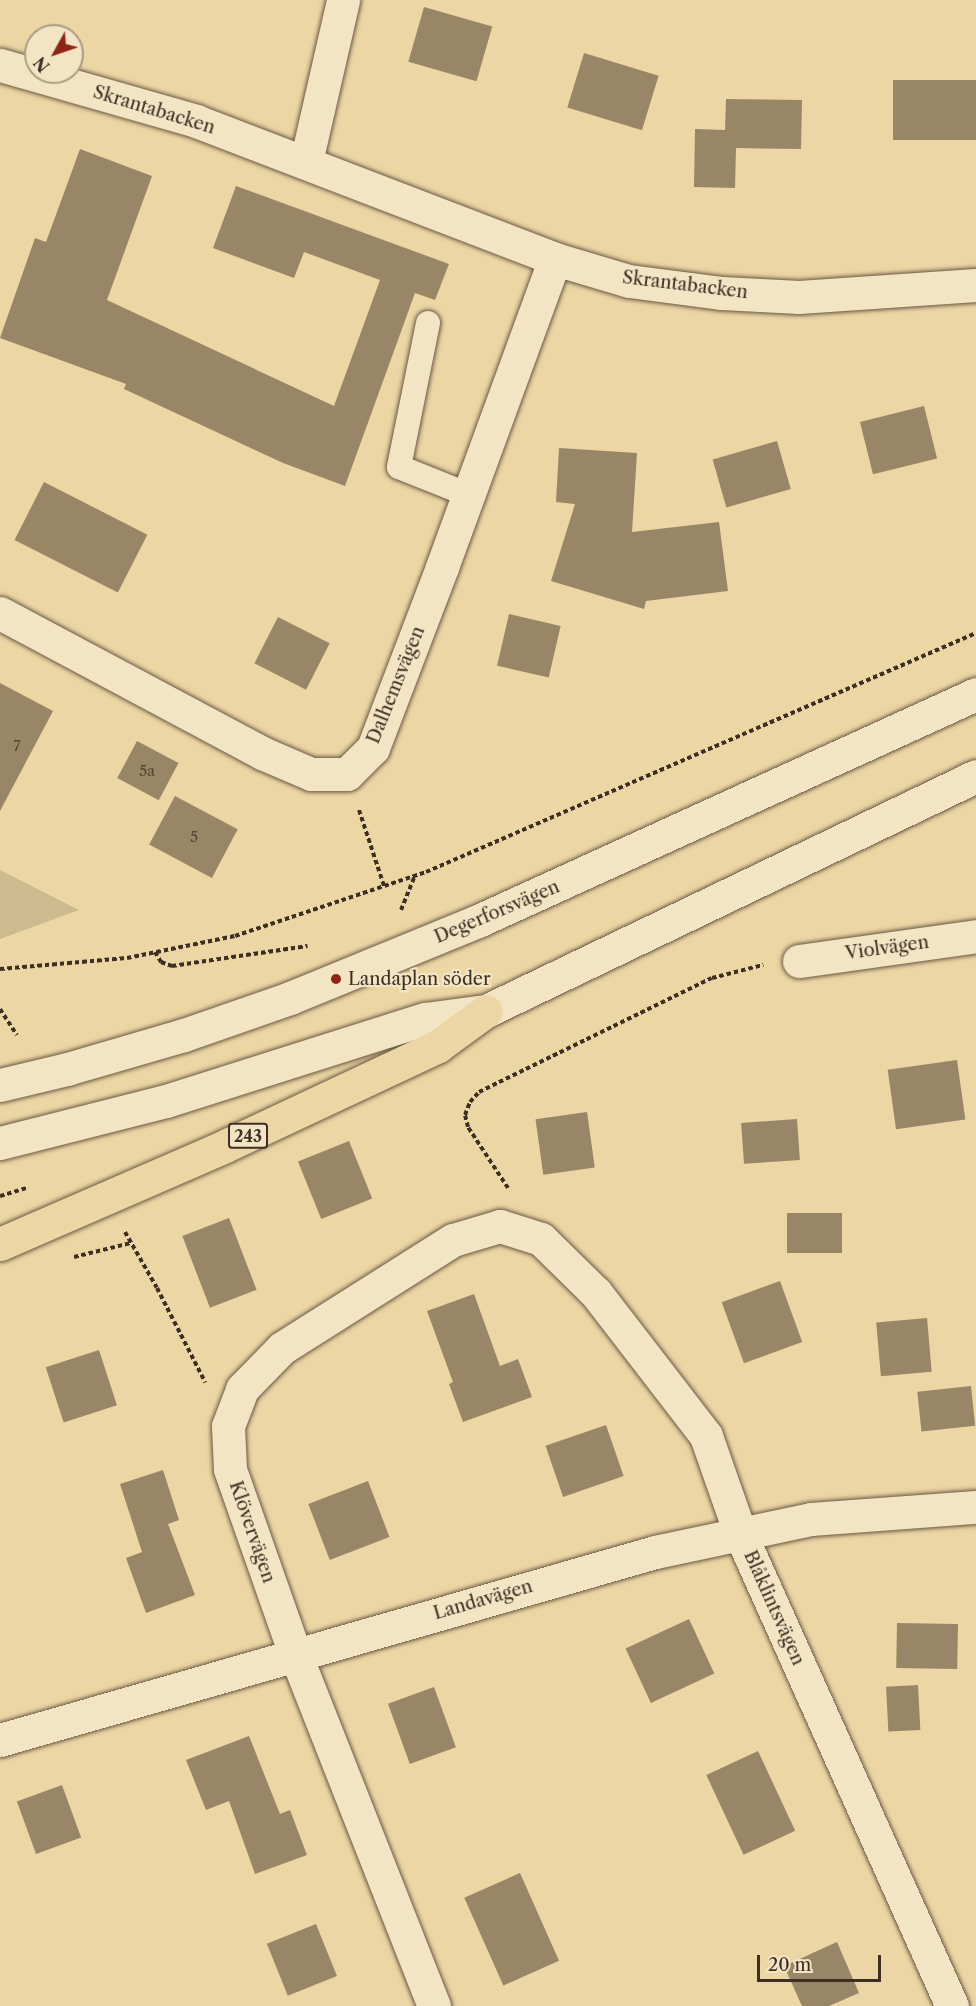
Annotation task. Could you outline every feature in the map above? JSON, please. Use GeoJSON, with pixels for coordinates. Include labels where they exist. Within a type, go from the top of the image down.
{"type":"FeatureCollection","features":[{"type":"Feature","properties":{"kind":"highway","name":"243"},"geometry":{"type":"LineString","coordinates":[[0,1244],[225,1146],[438,1046],[486,1011]]}},
{"type":"Feature","properties":{"kind":"street"},"geometry":{"type":"LineString","coordinates":[[306,162],[343,0]]}},
{"type":"Feature","properties":{"kind":"street","name":"Skrantabacken"},"geometry":{"type":"LineString","coordinates":[[0,65],[196,121],[555,259],[629,281],[722,293],[799,297],[976,285]]}},
{"type":"Feature","properties":{"kind":"street","name":"Dalhemsvägen"},"geometry":{"type":"LineString","coordinates":[[347,774],[373,748],[555,259]]}},
{"type":"Feature","properties":{"kind":"street"},"geometry":{"type":"LineString","coordinates":[[0,613],[262,753],[311,774],[347,774]]}},
{"type":"Feature","properties":{"kind":"street","name":"Degerforsvägen"},"geometry":{"type":"LineString","coordinates":[[0,1085],[67,1069],[184,1035],[290,998],[478,921],[976,694]]}},
{"type":"Feature","properties":{"kind":"street"},"geometry":{"type":"LineString","coordinates":[[0,1143],[166,1101],[366,1040],[424,1019],[486,1011],[976,776]]}},
{"type":"Feature","properties":{"kind":"street","name":"Violvägen"},"geometry":{"type":"LineString","coordinates":[[799,961],[976,936]]}},
{"type":"Feature","properties":{"kind":"street","name":"Klövervägen"},"geometry":{"type":"LineString","coordinates":[[434,2006],[295,1654],[230,1469],[228,1426],[242,1389],[282,1348],[453,1240],[500,1226],[544,1242]]}},
{"type":"Feature","properties":{"kind":"street","name":"Blåklintsvägen"},"geometry":{"type":"LineString","coordinates":[[544,1242],[596,1293],[706,1436],[740,1533],[952,2006]]}},
{"type":"Feature","properties":{"kind":"street","name":"Landavägen"},"geometry":{"type":"LineString","coordinates":[[0,1740],[655,1552],[811,1519],[976,1507]]}},
{"type":"Feature","properties":{"kind":"lane"},"geometry":{"type":"LineString","coordinates":[[428,323],[399,467],[469,495]]}},
{"type":"Feature","properties":{"kind":"path"},"geometry":{"type":"LineString","coordinates":[[0,969],[127,958],[235,936],[384,886],[415,875],[976,633]]}},
{"type":"Feature","properties":{"kind":"path"},"geometry":{"type":"LineString","coordinates":[[347,774],[384,886]]}},
{"type":"Feature","properties":{"kind":"path"},"geometry":{"type":"LineString","coordinates":[[401,910],[415,875]]}},
{"type":"Feature","properties":{"kind":"path"},"geometry":{"type":"LineString","coordinates":[[155,952],[161,962],[172,966],[308,946]]}},
{"type":"Feature","properties":{"kind":"path"},"geometry":{"type":"LineString","coordinates":[[544,1242],[468,1127],[465,1115],[470,1102],[479,1092],[712,978],[773,963],[799,961]]}},
{"type":"Feature","properties":{"kind":"path"},"geometry":{"type":"LineString","coordinates":[[0,1009],[17,1035]]}},
{"type":"Feature","properties":{"kind":"path"},"geometry":{"type":"LineString","coordinates":[[121,1225],[157,1288],[228,1426]]}},
{"type":"Feature","properties":{"kind":"shaded area"},"geometry":{"type":"Polygon","coordinates":[[[0,870],[79,910],[0,939],[0,870]]]}},
{"type":"Feature","properties":{"kind":"building"},"geometry":{"type":"Polygon","coordinates":[[[424,7],[492,27],[477,81],[408,62],[424,7]]]}},
{"type":"Feature","properties":{"kind":"building"},"geometry":{"type":"Polygon","coordinates":[[[584,53],[659,76],[642,130],[567,108],[584,53]]]}},
{"type":"Feature","properties":{"kind":"building"},"geometry":{"type":"Polygon","coordinates":[[[893,80],[976,80],[976,140],[893,140],[893,80]]]}},
{"type":"Feature","properties":{"kind":"building"},"geometry":{"type":"Polygon","coordinates":[[[726,99],[802,100],[801,149],[736,148],[735,188],[694,187],[695,129],[725,130],[726,99]]]}},
{"type":"Feature","properties":{"kind":"building"},"geometry":{"type":"Polygon","coordinates":[[[80,149],[152,176],[107,300],[334,406],[380,280],[304,252],[294,278],[213,248],[236,186],[449,264],[435,300],[415,293],[345,486],[283,463],[124,389],[126,384],[0,338],[35,238],[46,242],[80,149]]]}},
{"type":"Feature","properties":{"kind":"building"},"geometry":{"type":"Polygon","coordinates":[[[924,406],[937,458],[873,474],[860,422],[924,406]]]}},
{"type":"Feature","properties":{"kind":"building"},"geometry":{"type":"Polygon","coordinates":[[[777,441],[791,489],[726,508],[713,459],[777,441]]]}},
{"type":"Feature","properties":{"kind":"building"},"geometry":{"type":"Polygon","coordinates":[[[559,448],[637,453],[632,532],[719,522],[728,591],[646,601],[644,609],[551,581],[575,504],[556,502],[559,448]]]}},
{"type":"Feature","properties":{"kind":"building"},"geometry":{"type":"Polygon","coordinates":[[[44,482],[147,535],[118,593],[14,540],[44,482]]]}},
{"type":"Feature","properties":{"kind":"building"},"geometry":{"type":"Polygon","coordinates":[[[509,614],[561,626],[549,678],[497,666],[509,614]]]}},
{"type":"Feature","properties":{"kind":"building"},"geometry":{"type":"Polygon","coordinates":[[[278,617],[330,643],[306,690],[254,663],[278,617]]]}},
{"type":"Feature","properties":{"kind":"building"},"geometry":{"type":"Polygon","coordinates":[[[0,683],[53,711],[0,811],[0,683]]]}},
{"type":"Feature","properties":{"kind":"building"},"geometry":{"type":"Polygon","coordinates":[[[137,741],[178,763],[159,800],[117,778],[137,741]]]}},
{"type":"Feature","properties":{"kind":"building"},"geometry":{"type":"Polygon","coordinates":[[[175,796],[238,829],[212,878],[149,845],[175,796]]]}},
{"type":"Feature","properties":{"kind":"building"},"geometry":{"type":"Polygon","coordinates":[[[957,1060],[965,1119],[896,1129],[888,1070],[957,1060]]]}},
{"type":"Feature","properties":{"kind":"building"},"geometry":{"type":"Polygon","coordinates":[[[587,1112],[595,1167],[543,1175],[536,1119],[587,1112]]]}},
{"type":"Feature","properties":{"kind":"building"},"geometry":{"type":"Polygon","coordinates":[[[797,1119],[800,1160],[744,1164],[741,1123],[797,1119]]]}},
{"type":"Feature","properties":{"kind":"building"},"geometry":{"type":"Polygon","coordinates":[[[349,1141],[372,1198],[321,1219],[298,1162],[349,1141]]]}},
{"type":"Feature","properties":{"kind":"building"},"geometry":{"type":"Polygon","coordinates":[[[787,1213],[842,1213],[842,1253],[787,1253],[787,1213]]]}},
{"type":"Feature","properties":{"kind":"building"},"geometry":{"type":"Polygon","coordinates":[[[229,1218],[257,1290],[210,1308],[182,1236],[229,1218]]]}},
{"type":"Feature","properties":{"kind":"building"},"geometry":{"type":"Polygon","coordinates":[[[780,1281],[802,1342],[744,1363],[722,1302],[780,1281]]]}},
{"type":"Feature","properties":{"kind":"building"},"geometry":{"type":"Polygon","coordinates":[[[474,1294],[500,1366],[518,1359],[532,1397],[463,1422],[449,1384],[453,1382],[427,1311],[474,1294]]]}},
{"type":"Feature","properties":{"kind":"building"},"geometry":{"type":"Polygon","coordinates":[[[927,1318],[932,1372],[881,1376],[876,1322],[927,1318]]]}},
{"type":"Feature","properties":{"kind":"building"},"geometry":{"type":"Polygon","coordinates":[[[99,1350],[117,1405],[64,1422],[46,1367],[99,1350]]]}},
{"type":"Feature","properties":{"kind":"building"},"geometry":{"type":"Polygon","coordinates":[[[971,1386],[975,1426],[921,1431],[917,1392],[971,1386]]]}},
{"type":"Feature","properties":{"kind":"building"},"geometry":{"type":"Polygon","coordinates":[[[606,1425],[624,1476],[563,1497],[545,1446],[606,1425]]]}},
{"type":"Feature","properties":{"kind":"building"},"geometry":{"type":"Polygon","coordinates":[[[163,1470],[179,1520],[168,1524],[195,1595],[146,1613],[126,1558],[142,1552],[120,1484],[163,1470]]]}},
{"type":"Feature","properties":{"kind":"building"},"geometry":{"type":"Polygon","coordinates":[[[368,1481],[390,1537],[330,1560],[308,1504],[368,1481]]]}},
{"type":"Feature","properties":{"kind":"building"},"geometry":{"type":"Polygon","coordinates":[[[689,1619],[714,1673],[651,1703],[626,1649],[689,1619]]]}},
{"type":"Feature","properties":{"kind":"building"},"geometry":{"type":"Polygon","coordinates":[[[897,1623],[958,1624],[957,1669],[896,1668],[897,1623]]]}},
{"type":"Feature","properties":{"kind":"building"},"geometry":{"type":"Polygon","coordinates":[[[918,1685],[920,1730],[888,1732],[886,1687],[918,1685]]]}},
{"type":"Feature","properties":{"kind":"building"},"geometry":{"type":"Polygon","coordinates":[[[434,1687],[456,1747],[410,1764],[388,1704],[434,1687]]]}},
{"type":"Feature","properties":{"kind":"building"},"geometry":{"type":"Polygon","coordinates":[[[249,1736],[280,1814],[290,1810],[307,1855],[255,1874],[229,1801],[206,1810],[186,1760],[249,1736]]]}},
{"type":"Feature","properties":{"kind":"building"},"geometry":{"type":"Polygon","coordinates":[[[758,1751],[795,1831],[744,1855],[706,1775],[758,1751]]]}},
{"type":"Feature","properties":{"kind":"building"},"geometry":{"type":"Polygon","coordinates":[[[62,1785],[81,1838],[36,1854],[17,1801],[62,1785]]]}},
{"type":"Feature","properties":{"kind":"building"},"geometry":{"type":"Polygon","coordinates":[[[520,1873],[559,1961],[503,1986],[464,1898],[520,1873]]]}},
{"type":"Feature","properties":{"kind":"building"},"geometry":{"type":"Polygon","coordinates":[[[316,1924],[337,1976],[288,1996],[267,1944],[316,1924]]]}},
{"type":"Feature","properties":{"kind":"building"},"geometry":{"type":"Polygon","coordinates":[[[837,1942],[859,1993],[829,2006],[802,2006],[784,1966],[837,1942]]]}},
{"type":"Feature","properties":{"kind":"place","name":"Landaplan söder"},"geometry":{"type":"Point","coordinates":[336,979]}}]}
